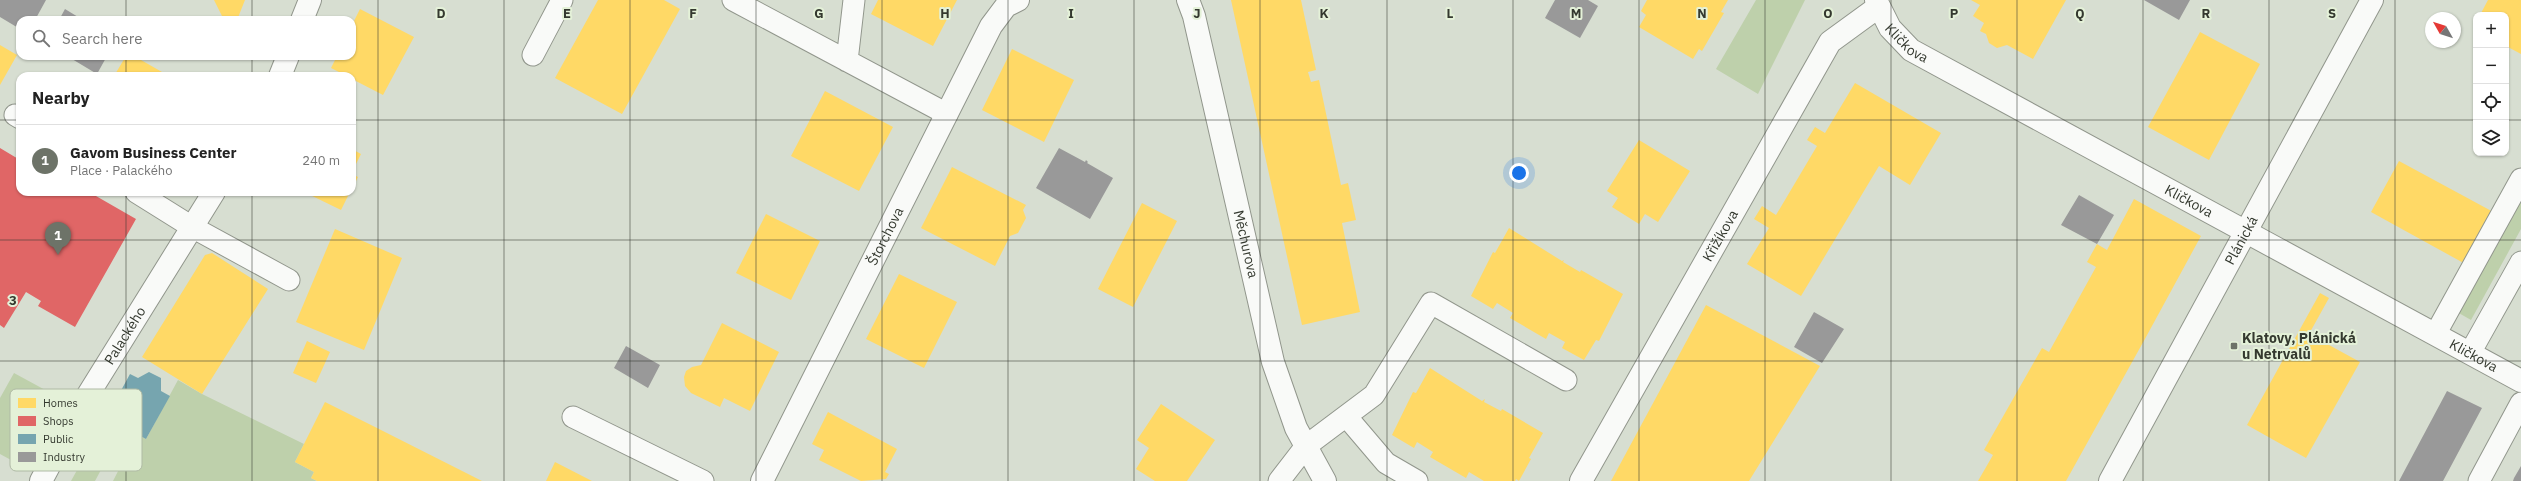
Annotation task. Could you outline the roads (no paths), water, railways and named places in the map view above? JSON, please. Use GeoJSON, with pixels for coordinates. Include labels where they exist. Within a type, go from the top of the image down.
{"type":"FeatureCollection","features":[{"type":"Feature","properties":{"kind":"street"},"geometry":{"type":"LineString","coordinates":[[304,16],[310,0]]}},
{"type":"Feature","properties":{"kind":"street","name":"Štorchova"},"geometry":{"type":"LineString","coordinates":[[762,481],[990,26],[1006,6],[1018,0]]}},
{"type":"Feature","properties":{"kind":"street","name":"Měchurova"},"geometry":{"type":"LineString","coordinates":[[1188,0],[1194,16],[1273,362],[1296,428],[1325,481]]}},
{"type":"Feature","properties":{"kind":"street","name":"Plánická"},"geometry":{"type":"LineString","coordinates":[[2110,481],[2372,0]]}},
{"type":"Feature","properties":{"kind":"street","name":"Kličkova"},"geometry":{"type":"LineString","coordinates":[[1877,3],[1890,28],[1911,50],[2214,215],[2247,231],[2436,333],[2521,381]]}},
{"type":"Feature","properties":{"kind":"street","name":"Křižíkova"},"geometry":{"type":"LineString","coordinates":[[1581,481],[1830,42],[1877,3]]}},
{"type":"Feature","properties":{"kind":"street"},"geometry":{"type":"LineString","coordinates":[[282,72],[286,60]]}},
{"type":"Feature","properties":{"kind":"street","name":"Palackého"},"geometry":{"type":"LineString","coordinates":[[92,389],[211,196]]}},
{"type":"Feature","properties":{"kind":"street","name":"Palackého"},"geometry":{"type":"LineString","coordinates":[[41,481],[46,471]]}},
{"type":"Feature","properties":{"kind":"lane"},"geometry":{"type":"LineString","coordinates":[[533,55],[562,0]]}},
{"type":"Feature","properties":{"kind":"lane"},"geometry":{"type":"LineString","coordinates":[[733,0],[947,114]]}},
{"type":"Feature","properties":{"kind":"lane"},"geometry":{"type":"LineString","coordinates":[[847,61],[854,0]]}},
{"type":"Feature","properties":{"kind":"lane"},"geometry":{"type":"LineString","coordinates":[[2436,333],[2521,179]]}},
{"type":"Feature","properties":{"kind":"lane"},"geometry":{"type":"LineString","coordinates":[[142,196],[192,227],[289,280]]}},
{"type":"Feature","properties":{"kind":"lane"},"geometry":{"type":"LineString","coordinates":[[2470,353],[2521,262]]}},
{"type":"Feature","properties":{"kind":"lane"},"geometry":{"type":"LineString","coordinates":[[1279,481],[1306,446],[1374,395],[1431,303],[1566,380]]}},
{"type":"Feature","properties":{"kind":"lane"},"geometry":{"type":"LineString","coordinates":[[2479,481],[2521,403]]}},
{"type":"Feature","properties":{"kind":"lane"},"geometry":{"type":"LineString","coordinates":[[1346,416],[1386,464],[1417,481]]}},
{"type":"Feature","properties":{"kind":"lane"},"geometry":{"type":"LineString","coordinates":[[574,417],[703,481]]}},
{"type":"Feature","properties":{"kind":"place","name":"Gavom Business Center"},"geometry":{"type":"Point","coordinates":[58,255]}},
{"type":"Feature","properties":{"kind":"place","name":"Klatovy, Plánická u Netrvalů"},"geometry":{"type":"Point","coordinates":[2234,346]}}]}
